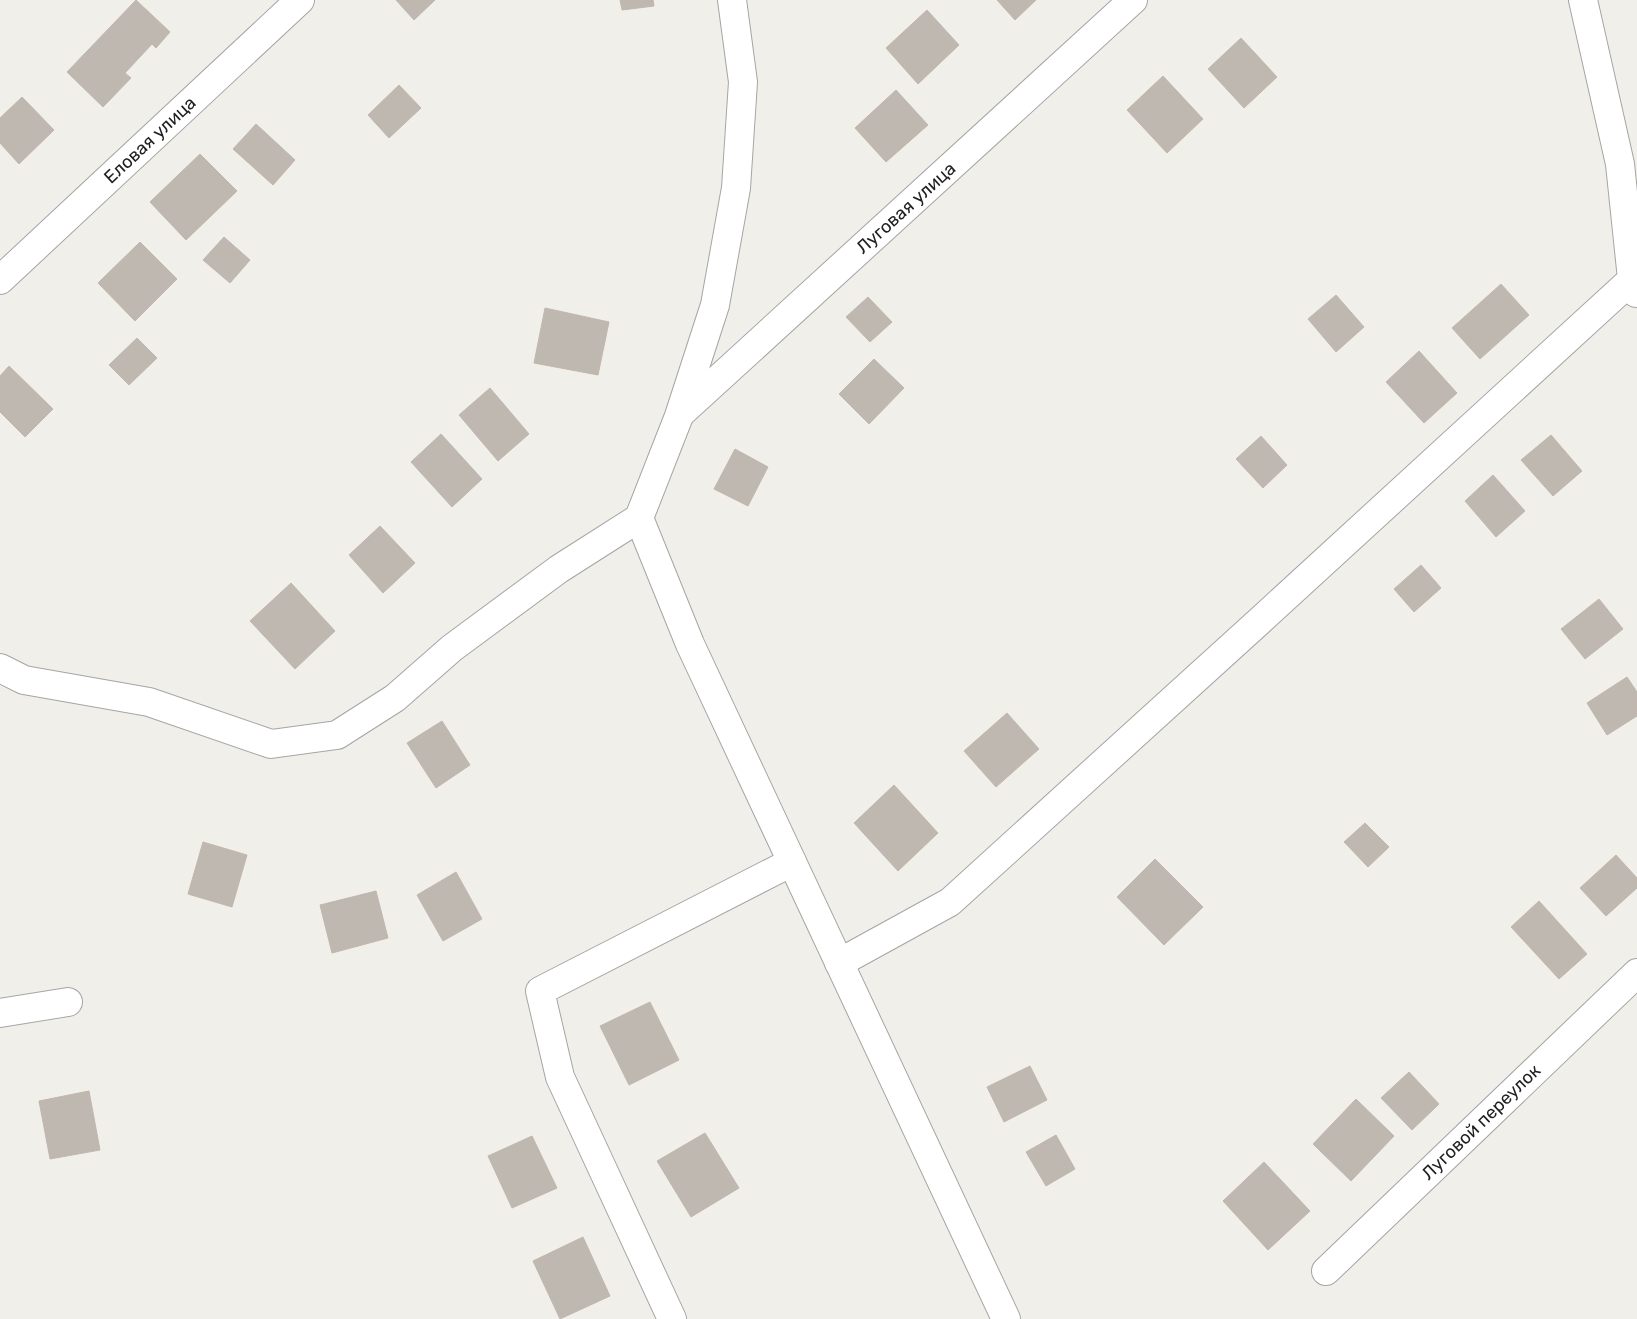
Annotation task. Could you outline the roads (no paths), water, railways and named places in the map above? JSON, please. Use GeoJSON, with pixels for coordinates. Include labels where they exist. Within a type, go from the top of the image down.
{"type":"FeatureCollection","features":[{"type":"Feature","properties":{"kind":"street","name":"Еловая улица"},"geometry":{"type":"LineString","coordinates":[[0,280],[300,0]]}},
{"type":"Feature","properties":{"kind":"street"},"geometry":{"type":"LineString","coordinates":[[0,668],[24,680],[149,702],[271,744],[337,735],[396,698],[452,648],[559,569],[639,518],[678,416],[715,305],[736,188],[743,82],[732,0]]}},
{"type":"Feature","properties":{"kind":"street","name":"Луговая улица"},"geometry":{"type":"LineString","coordinates":[[678,416],[1133,0]]}},
{"type":"Feature","properties":{"kind":"street"},"geometry":{"type":"LineString","coordinates":[[839,962],[950,902],[1635,284],[1620,164],[1583,0]]}},
{"type":"Feature","properties":{"kind":"street"},"geometry":{"type":"LineString","coordinates":[[639,518],[690,644],[1006,1319]]}},
{"type":"Feature","properties":{"kind":"street"},"geometry":{"type":"LineString","coordinates":[[672,1319],[560,1077],[540,991],[792,862]]}},
{"type":"Feature","properties":{"kind":"street","name":"Луговой переулок"},"geometry":{"type":"LineString","coordinates":[[1326,1271],[1637,973]]}},
{"type":"Feature","properties":{"kind":"street"},"geometry":{"type":"LineString","coordinates":[[0,1013],[68,1002]]}}]}
